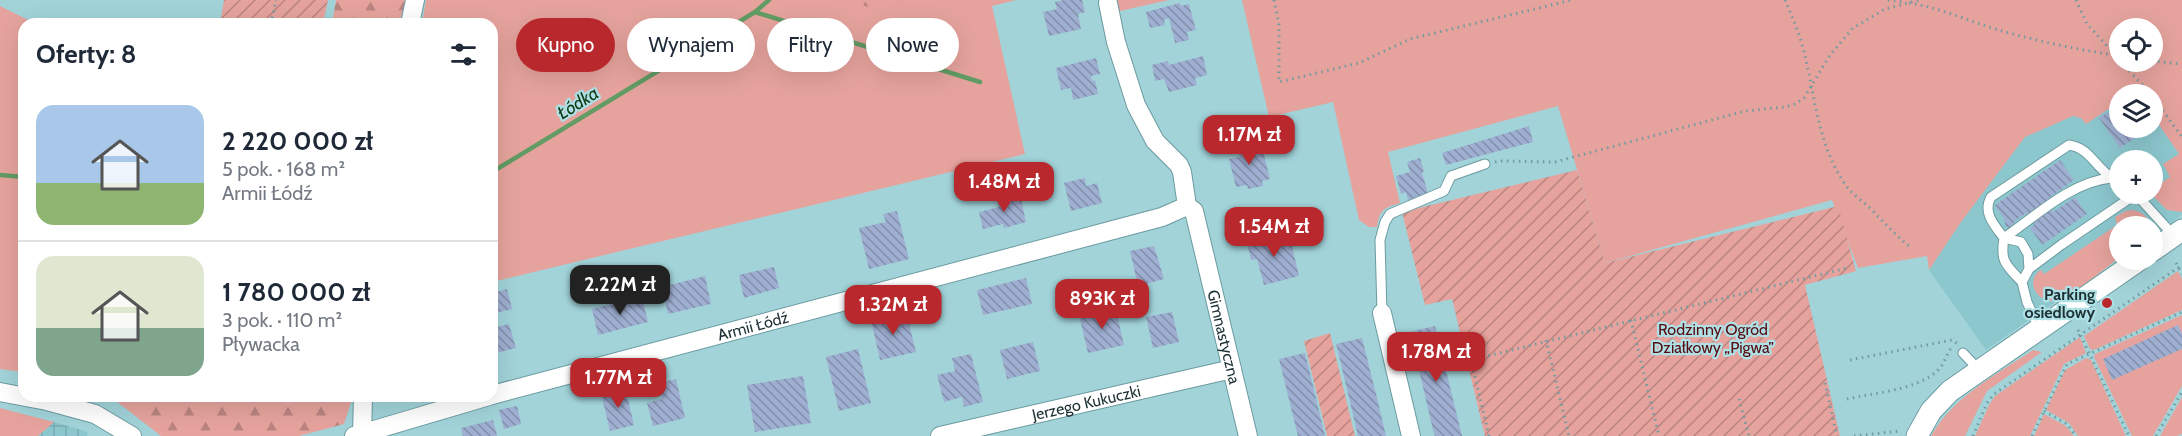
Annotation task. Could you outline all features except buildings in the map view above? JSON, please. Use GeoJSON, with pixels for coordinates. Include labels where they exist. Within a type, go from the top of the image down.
{"type":"FeatureCollection","features":[{"type":"Feature","properties":{"kind":"street"},"geometry":{"type":"LineString","coordinates":[[411,18],[415,0]]}},
{"type":"Feature","properties":{"kind":"street","name":"Gimnastyczna"},"geometry":{"type":"LineString","coordinates":[[1108,3],[1116,42],[1136,105],[1155,141],[1179,165],[1182,172],[1187,206],[1194,211],[1248,436]]}},
{"type":"Feature","properties":{"kind":"street","name":"Armii Łódź"},"geometry":{"type":"LineString","coordinates":[[498,394],[1151,220],[1187,206]]}},
{"type":"Feature","properties":{"kind":"street"},"geometry":{"type":"LineString","coordinates":[[2163,243],[2178,233]]}},
{"type":"Feature","properties":{"kind":"street"},"geometry":{"type":"LineString","coordinates":[[1917,436],[1924,421],[1941,400],[1979,370],[2124,270]]}},
{"type":"Feature","properties":{"kind":"street"},"geometry":{"type":"LineString","coordinates":[[1382,313],[1411,436]]}},
{"type":"Feature","properties":{"kind":"street","name":"Jerzego Kukuczki"},"geometry":{"type":"LineString","coordinates":[[940,436],[1232,369]]}},
{"type":"Feature","properties":{"kind":"street"},"geometry":{"type":"LineString","coordinates":[[0,392],[18,395]]}},
{"type":"Feature","properties":{"kind":"street"},"geometry":{"type":"LineString","coordinates":[[51,402],[96,414],[132,436]]}},
{"type":"Feature","properties":{"kind":"street"},"geometry":{"type":"LineString","coordinates":[[359,435],[363,402]]}},
{"type":"Feature","properties":{"kind":"street","name":"Armii Łódź"},"geometry":{"type":"LineString","coordinates":[[359,435],[470,402]]}},
{"type":"Feature","properties":{"kind":"lane"},"geometry":{"type":"LineString","coordinates":[[2039,328],[2027,302],[2022,282],[2006,266],[2001,255],[2004,238],[1987,212],[1986,205],[1991,197],[2069,145],[2079,146],[2109,174]]}},
{"type":"Feature","properties":{"kind":"lane"},"geometry":{"type":"LineString","coordinates":[[1382,313],[1380,240],[1390,214],[1407,205],[1437,195],[1443,191],[1451,176],[1485,165]]}},
{"type":"Feature","properties":{"kind":"lane"},"geometry":{"type":"LineString","coordinates":[[2004,238],[2049,206],[2089,182],[2109,180]]}},
{"type":"Feature","properties":{"kind":"lane"},"geometry":{"type":"LineString","coordinates":[[2022,282],[2029,269],[2121,204]]}},
{"type":"Feature","properties":{"kind":"lane"},"geometry":{"type":"LineString","coordinates":[[2147,204],[2178,233]]}},
{"type":"Feature","properties":{"kind":"lane"},"geometry":{"type":"LineString","coordinates":[[2004,238],[2021,242],[2028,254],[2029,269]]}},
{"type":"Feature","properties":{"kind":"lane"},"geometry":{"type":"LineString","coordinates":[[1961,350],[1979,370]]}},
{"type":"Feature","properties":{"kind":"path"},"geometry":{"type":"LineString","coordinates":[[272,18],[276,0]]}},
{"type":"Feature","properties":{"kind":"path"},"geometry":{"type":"LineString","coordinates":[[1274,0],[1279,26],[1279,82],[1359,63],[1410,39],[1572,0]]}},
{"type":"Feature","properties":{"kind":"path"},"geometry":{"type":"LineString","coordinates":[[1557,0],[1565,2]]}},
{"type":"Feature","properties":{"kind":"path"},"geometry":{"type":"LineString","coordinates":[[1785,0],[1801,41],[1821,127],[1832,160],[1844,183],[1858,200],[1911,248]]}},
{"type":"Feature","properties":{"kind":"path"},"geometry":{"type":"LineString","coordinates":[[1888,0],[1930,6],[2000,30],[2051,44],[2109,56]]}},
{"type":"Feature","properties":{"kind":"path"},"geometry":{"type":"LineString","coordinates":[[1485,165],[1502,161],[1555,162],[1745,111],[1796,104],[1804,98],[1830,55],[1853,28],[1885,9],[1920,0]]}},
{"type":"Feature","properties":{"kind":"path"},"geometry":{"type":"LineString","coordinates":[[2076,0],[2087,24],[2109,47]]}},
{"type":"Feature","properties":{"kind":"path"},"geometry":{"type":"LineString","coordinates":[[2163,62],[2182,64]]}},
{"type":"Feature","properties":{"kind":"path"},"geometry":{"type":"LineString","coordinates":[[2131,72],[2142,84]]}},
{"type":"Feature","properties":{"kind":"path"},"geometry":{"type":"LineString","coordinates":[[2163,110],[2182,137]]}},
{"type":"Feature","properties":{"kind":"path"},"geometry":{"type":"LineString","coordinates":[[1973,436],[1987,403],[1994,394],[2079,332],[2179,265],[2182,274]]}},
{"type":"Feature","properties":{"kind":"path"},"geometry":{"type":"LineString","coordinates":[[1489,436],[1471,360],[1847,268]]}},
{"type":"Feature","properties":{"kind":"path"},"geometry":{"type":"LineString","coordinates":[[2032,436],[2067,364],[2182,312]]}},
{"type":"Feature","properties":{"kind":"path"},"geometry":{"type":"LineString","coordinates":[[1631,321],[1659,436]]}},
{"type":"Feature","properties":{"kind":"path"},"geometry":{"type":"LineString","coordinates":[[2079,332],[2129,436]]}},
{"type":"Feature","properties":{"kind":"path"},"geometry":{"type":"LineString","coordinates":[[1546,340],[1569,436]]}},
{"type":"Feature","properties":{"kind":"path"},"geometry":{"type":"LineString","coordinates":[[1850,360],[1952,340],[1961,350]]}},
{"type":"Feature","properties":{"kind":"path"},"geometry":{"type":"LineString","coordinates":[[1847,399],[1912,385],[1928,378],[1943,364],[1949,349],[1953,346],[1961,350]]}},
{"type":"Feature","properties":{"kind":"path"},"geometry":{"type":"LineString","coordinates":[[1824,382],[1837,436]]}},
{"type":"Feature","properties":{"kind":"path"},"geometry":{"type":"LineString","coordinates":[[2156,436],[2182,392]]}},
{"type":"Feature","properties":{"kind":"path"},"geometry":{"type":"LineString","coordinates":[[1739,399],[1749,436]]}},
{"type":"Feature","properties":{"kind":"path"},"geometry":{"type":"LineString","coordinates":[[2044,411],[2067,424],[2076,436]]}},
{"type":"Feature","properties":{"kind":"path"},"geometry":{"type":"LineString","coordinates":[[1854,436],[1898,430],[1917,436]]}},
{"type":"Feature","properties":{"kind":"shaded area"},"geometry":{"type":"Polygon","coordinates":[[[2109,98],[2109,138],[2163,138],[2163,129],[2182,158],[2182,215],[2163,228],[2163,216],[2109,216],[2109,265],[1986,350],[1929,270],[1961,222],[2025,137],[2109,98]]]}},
{"type":"Feature","properties":{"kind":"shaded area"},"geometry":{"type":"Polygon","coordinates":[[[54,422],[88,432],[87,436],[38,436],[54,422]]]}},
{"type":"Feature","properties":{"kind":"green space"},"geometry":{"type":"Polygon","coordinates":[[[224,0],[328,0],[324,18],[221,18],[224,0]]]}},
{"type":"Feature","properties":{"kind":"green space"},"geometry":{"type":"Polygon","coordinates":[[[336,0],[405,0],[401,18],[333,18],[336,0]]]}},
{"type":"Feature","properties":{"kind":"green space"},"geometry":{"type":"Polygon","coordinates":[[[426,0],[1016,0],[992,6],[1025,154],[498,281],[498,18],[423,18],[426,0]]]}},
{"type":"Feature","properties":{"kind":"green space"},"geometry":{"type":"Polygon","coordinates":[[[845,0],[904,0],[878,10],[845,0]]]}},
{"type":"Feature","properties":{"kind":"green space"},"geometry":{"type":"Polygon","coordinates":[[[1099,0],[1169,0],[1102,15],[1099,0]]]}},
{"type":"Feature","properties":{"kind":"green space"},"geometry":{"type":"Polygon","coordinates":[[[1242,0],[2182,0],[2182,212],[2167,210],[2161,204],[2163,204],[2163,182],[2170,177],[2163,164],[2179,154],[2163,131],[2163,84],[2109,84],[2109,109],[2086,124],[2081,118],[2073,116],[2025,137],[1961,222],[1929,270],[1927,256],[1858,268],[1832,200],[1605,263],[1558,106],[1388,152],[1400,203],[1384,210],[1377,227],[1369,227],[1359,220],[1333,102],[1269,117],[1242,0]]]}},
{"type":"Feature","properties":{"kind":"green space"},"geometry":{"type":"Polygon","coordinates":[[[0,6],[24,18],[18,18],[18,371],[0,369],[0,6]]]}},
{"type":"Feature","properties":{"kind":"green space","name":"Rodzinny Ogród Działkowy „Pigwa”"},"geometry":{"type":"Polygon","coordinates":[[[1577,170],[1605,263],[1838,206],[1856,271],[1805,285],[1840,436],[1485,436],[1452,299],[1425,305],[1402,212],[1577,170]]]}},
{"type":"Feature","properties":{"kind":"green space"},"geometry":{"type":"Polygon","coordinates":[[[2133,210],[2145,216],[2117,216],[2133,210]]]}},
{"type":"Feature","properties":{"kind":"green space"},"geometry":{"type":"Polygon","coordinates":[[[2109,230],[2109,266],[2080,288],[2058,300],[2045,299],[2033,286],[2036,275],[2041,270],[2044,274],[2109,230]]]}},
{"type":"Feature","properties":{"kind":"green space"},"geometry":{"type":"Polygon","coordinates":[[[2178,271],[2182,279],[2182,310],[2094,350],[2090,349],[2084,336],[2178,271]]]}},
{"type":"Feature","properties":{"kind":"green space"},"geometry":{"type":"Polygon","coordinates":[[[2182,315],[2182,386],[2153,436],[2132,436],[2094,357],[2095,354],[2182,315]]]}},
{"type":"Feature","properties":{"kind":"green space"},"geometry":{"type":"Polygon","coordinates":[[[1330,333],[1355,436],[1327,436],[1304,341],[1330,333]]]}},
{"type":"Feature","properties":{"kind":"green space"},"geometry":{"type":"Polygon","coordinates":[[[2080,337],[2086,353],[2064,364],[2030,436],[1975,436],[1995,396],[2080,337]]]}},
{"type":"Feature","properties":{"kind":"green space"},"geometry":{"type":"Polygon","coordinates":[[[2033,350],[2042,352],[1987,391],[1965,436],[1931,436],[1951,409],[1977,387],[2033,350]]]}},
{"type":"Feature","properties":{"kind":"green space"},"geometry":{"type":"Polygon","coordinates":[[[2086,358],[2091,360],[2126,436],[2078,436],[2069,423],[2046,410],[2065,370],[2086,358]]]}},
{"type":"Feature","properties":{"kind":"green space"},"geometry":{"type":"Polygon","coordinates":[[[2182,397],[2182,434],[2160,436],[2182,397]]]}},
{"type":"Feature","properties":{"kind":"green space"},"geometry":{"type":"Polygon","coordinates":[[[117,402],[351,402],[344,424],[299,436],[161,436],[117,402]]]}},
{"type":"Feature","properties":{"kind":"green space"},"geometry":{"type":"Polygon","coordinates":[[[0,408],[54,422],[38,436],[0,436],[0,408]]]}},
{"type":"Feature","properties":{"kind":"green space"},"geometry":{"type":"Polygon","coordinates":[[[2044,414],[2066,426],[2074,436],[2034,436],[2044,414]]]}},
{"type":"Feature","properties":{"kind":"waterway","name":"Łódka"},"geometry":{"type":"LineString","coordinates":[[498,168],[755,12],[769,0]]}},
{"type":"Feature","properties":{"kind":"waterway"},"geometry":{"type":"LineString","coordinates":[[755,12],[980,82]]}},
{"type":"Feature","properties":{"kind":"waterway","name":"Łódka"},"geometry":{"type":"LineString","coordinates":[[0,175],[18,176]]}},
{"type":"Feature","properties":{"kind":"place","name":"Parking osiedlowy"},"geometry":{"type":"Point","coordinates":[2107,303]}}]}
